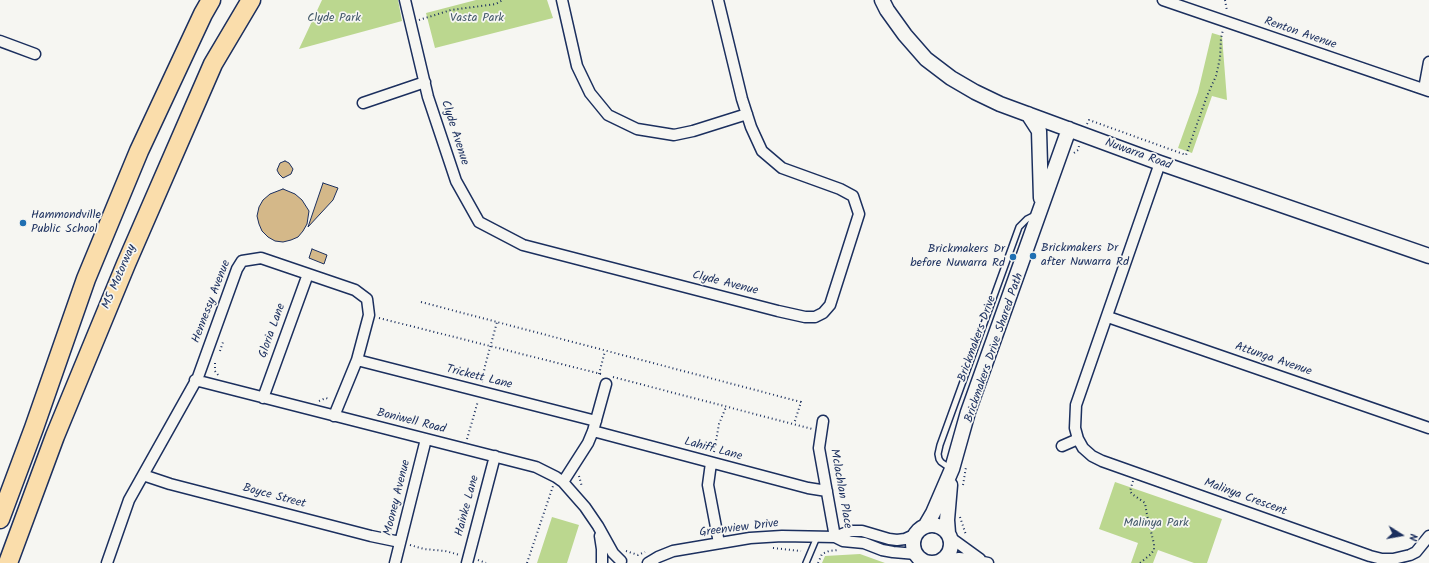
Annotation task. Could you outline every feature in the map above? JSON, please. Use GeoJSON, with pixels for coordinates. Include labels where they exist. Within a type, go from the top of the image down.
{"type":"FeatureCollection","features":[{"type":"Feature","properties":{"kind":"highway"},"geometry":{"type":"LineString","coordinates":[[0,519],[34,428],[86,279],[139,151],[211,0]]}},
{"type":"Feature","properties":{"kind":"highway","name":"M5 Motorway"},"geometry":{"type":"LineString","coordinates":[[8,563],[55,436],[126,264],[213,64],[251,0]]}},
{"type":"Feature","properties":{"kind":"street","name":"Clyde Avenue"},"geometry":{"type":"LineString","coordinates":[[405,0],[428,97],[456,181],[479,222],[523,246],[778,311],[805,317],[815,317],[823,313],[830,305],[859,214],[853,196],[840,189],[782,168],[762,151],[751,127],[742,99],[718,0]]}},
{"type":"Feature","properties":{"kind":"street"},"geometry":{"type":"LineString","coordinates":[[562,0],[577,66],[590,93],[608,115],[637,129],[674,135],[693,131],[747,114]]}},
{"type":"Feature","properties":{"kind":"street","name":"Nuwarra Road"},"geometry":{"type":"LineString","coordinates":[[882,0],[905,36],[926,59],[951,78],[1000,104],[1160,163],[1429,256]]}},
{"type":"Feature","properties":{"kind":"street","name":"Renton Avenue"},"geometry":{"type":"LineString","coordinates":[[1163,0],[1427,90]]}},
{"type":"Feature","properties":{"kind":"street"},"geometry":{"type":"LineString","coordinates":[[0,41],[35,54]]}},
{"type":"Feature","properties":{"kind":"street"},"geometry":{"type":"LineString","coordinates":[[1427,90],[1429,62]]}},
{"type":"Feature","properties":{"kind":"street"},"geometry":{"type":"LineString","coordinates":[[363,103],[425,82]]}},
{"type":"Feature","properties":{"kind":"street"},"geometry":{"type":"LineString","coordinates":[[1028,114],[1039,131],[1040,210]]}},
{"type":"Feature","properties":{"kind":"street","name":"Brickmakers Drive"},"geometry":{"type":"LineString","coordinates":[[921,530],[933,513],[952,469],[968,412],[1069,129]]}},
{"type":"Feature","properties":{"kind":"street"},"geometry":{"type":"LineString","coordinates":[[1062,446],[1078,439],[1075,417],[1076,405],[1108,317],[1160,163]]}},
{"type":"Feature","properties":{"kind":"street","name":"Hennessy Avenue"},"geometry":{"type":"LineString","coordinates":[[107,563],[129,500],[198,377],[237,269],[242,260],[260,258],[355,290],[367,299],[368,315],[357,360],[334,416]]}},
{"type":"Feature","properties":{"kind":"street","name":"Gloria Lane"},"geometry":{"type":"LineString","coordinates":[[263,398],[308,274]]}},
{"type":"Feature","properties":{"kind":"street","name":"Attunga Avenue"},"geometry":{"type":"LineString","coordinates":[[1108,317],[1429,428]]}},
{"type":"Feature","properties":{"kind":"street","name":"Trickett Lane"},"geometry":{"type":"LineString","coordinates":[[357,360],[594,426]]}},
{"type":"Feature","properties":{"kind":"street","name":"Boniwell Road"},"geometry":{"type":"LineString","coordinates":[[195,380],[536,467],[560,480],[585,507],[598,526],[613,553],[624,562]]}},
{"type":"Feature","properties":{"kind":"street"},"geometry":{"type":"LineString","coordinates":[[560,480],[588,443],[606,384]]}},
{"type":"Feature","properties":{"kind":"street","name":"Mclachlan Place"},"geometry":{"type":"LineString","coordinates":[[823,421],[819,448],[835,537]]}},
{"type":"Feature","properties":{"kind":"street","name":"Lahiff Lane"},"geometry":{"type":"LineString","coordinates":[[594,426],[712,463],[808,488],[827,491]]}},
{"type":"Feature","properties":{"kind":"street","name":"Mooney Avenue"},"geometry":{"type":"LineString","coordinates":[[394,563],[426,439]]}},
{"type":"Feature","properties":{"kind":"street","name":"Malinya Crescent"},"geometry":{"type":"LineString","coordinates":[[1078,439],[1092,456],[1102,461],[1370,556],[1382,559],[1415,559],[1429,536]]}},
{"type":"Feature","properties":{"kind":"street","name":"Hainke Lane"},"geometry":{"type":"LineString","coordinates":[[469,559],[495,456]]}},
{"type":"Feature","properties":{"kind":"street"},"geometry":{"type":"LineString","coordinates":[[712,463],[708,485],[719,543]]}},
{"type":"Feature","properties":{"kind":"street","name":"Brickmakers Drive"},"geometry":{"type":"LineString","coordinates":[[949,536],[948,510],[952,469]]}},
{"type":"Feature","properties":{"kind":"street","name":"Boyce Street"},"geometry":{"type":"LineString","coordinates":[[143,475],[170,484],[371,536],[400,542]]}},
{"type":"Feature","properties":{"kind":"street"},"geometry":{"type":"LineString","coordinates":[[938,525],[944,528],[949,536],[986,562],[959,558],[931,563],[919,558],[913,544],[921,530],[938,525]]}},
{"type":"Feature","properties":{"kind":"street","name":"Boniwell Road"},"geometry":{"type":"LineString","coordinates":[[598,526],[602,549],[602,563]]}},
{"type":"Feature","properties":{"kind":"street","name":"Greenview Drive"},"geometry":{"type":"LineString","coordinates":[[648,563],[673,551],[750,538],[782,536],[835,537],[855,530],[896,540],[905,540],[921,530]]}},
{"type":"Feature","properties":{"kind":"street"},"geometry":{"type":"LineString","coordinates":[[939,562],[950,550],[949,536]]}},
{"type":"Feature","properties":{"kind":"street","name":"Greenview Drive"},"geometry":{"type":"LineString","coordinates":[[835,537],[843,541],[864,543],[919,558]]}},
{"type":"Feature","properties":{"kind":"street"},"geometry":{"type":"LineString","coordinates":[[609,563],[624,562]]}},
{"type":"Feature","properties":{"kind":"lane"},"geometry":{"type":"LineString","coordinates":[[806,563],[817,537]]}},
{"type":"Feature","properties":{"kind":"path"},"geometry":{"type":"LineString","coordinates":[[410,23],[450,10],[496,4],[503,0]]}},
{"type":"Feature","properties":{"kind":"path"},"geometry":{"type":"LineString","coordinates":[[1089,120],[1186,155],[1207,96],[1216,76],[1220,58],[1220,38],[1225,22]]}},
{"type":"Feature","properties":{"kind":"path"},"geometry":{"type":"LineString","coordinates":[[1073,154],[1078,150]]}},
{"type":"Feature","properties":{"kind":"path"},"geometry":{"type":"LineString","coordinates":[[421,302],[800,402],[794,424]]}},
{"type":"Feature","properties":{"kind":"path"},"geometry":{"type":"LineString","coordinates":[[482,387],[485,366],[497,322]]}},
{"type":"Feature","properties":{"kind":"path"},"geometry":{"type":"LineString","coordinates":[[212,338],[223,342],[215,363],[215,371],[221,377]]}},
{"type":"Feature","properties":{"kind":"path"},"geometry":{"type":"LineString","coordinates":[[600,374],[605,351]]}},
{"type":"Feature","properties":{"kind":"path"},"geometry":{"type":"LineString","coordinates":[[467,440],[479,396]]}},
{"type":"Feature","properties":{"kind":"path"},"geometry":{"type":"LineString","coordinates":[[317,402],[326,398],[340,403]]}},
{"type":"Feature","properties":{"kind":"path"},"geometry":{"type":"LineString","coordinates":[[712,463],[718,437],[719,424],[726,407]]}},
{"type":"Feature","properties":{"kind":"path"},"geometry":{"type":"LineString","coordinates":[[962,488],[967,466]]}},
{"type":"Feature","properties":{"kind":"path"},"geometry":{"type":"LineString","coordinates":[[1135,472],[1130,491],[1145,503],[1146,515],[1154,544],[1154,550],[1140,563]]}},
{"type":"Feature","properties":{"kind":"path"},"geometry":{"type":"LineString","coordinates":[[527,563],[549,495],[560,480]]}},
{"type":"Feature","properties":{"kind":"path"},"geometry":{"type":"LineString","coordinates":[[960,511],[966,535]]}},
{"type":"Feature","properties":{"kind":"path"},"geometry":{"type":"LineString","coordinates":[[410,545],[424,549],[445,551],[486,563]]}},
{"type":"Feature","properties":{"kind":"green space","name":"Clyde Park"},"geometry":{"type":"Polygon","coordinates":[[[322,0],[398,0],[402,21],[299,49],[322,0]]]}},
{"type":"Feature","properties":{"kind":"green space","name":"Vasta Park"},"geometry":{"type":"Polygon","coordinates":[[[476,0],[547,0],[553,18],[435,48],[426,13],[476,0]]]}},
{"type":"Feature","properties":{"kind":"green space"},"geometry":{"type":"Polygon","coordinates":[[[1212,33],[1222,36],[1227,100],[1212,96],[1192,153],[1178,148],[1198,92],[1212,33]]]}},
{"type":"Feature","properties":{"kind":"green space","name":"Malinya Park"},"geometry":{"type":"Polygon","coordinates":[[[1115,482],[1222,519],[1207,563],[1194,563],[1158,550],[1153,563],[1131,563],[1138,543],[1099,529],[1115,482]]]}},
{"type":"Feature","properties":{"kind":"green space"},"geometry":{"type":"Polygon","coordinates":[[[552,517],[579,525],[567,563],[537,563],[552,517]]]}},
{"type":"Feature","properties":{"kind":"green space"},"geometry":{"type":"Polygon","coordinates":[[[860,554],[885,563],[822,563],[825,556],[860,554]]]}},
{"type":"Feature","properties":{"kind":"building"},"geometry":{"type":"Polygon","coordinates":[[[285,161],[289,163],[293,169],[291,174],[283,178],[277,170],[280,163],[285,161]]]}},
{"type":"Feature","properties":{"kind":"building"},"geometry":{"type":"Polygon","coordinates":[[[323,183],[338,188],[333,200],[308,227],[323,183]]]}},
{"type":"Feature","properties":{"kind":"building"},"geometry":{"type":"Polygon","coordinates":[[[283,189],[295,194],[302,200],[309,211],[307,224],[298,237],[283,242],[275,241],[262,231],[257,216],[259,207],[263,200],[270,194],[283,189]]]}},
{"type":"Feature","properties":{"kind":"building"},"geometry":{"type":"Polygon","coordinates":[[[312,249],[327,255],[324,264],[309,258],[312,249]]]}},
{"type":"Feature","properties":{"kind":"place","name":"Hammondville Public School"},"geometry":{"type":"Point","coordinates":[23,223]}},
{"type":"Feature","properties":{"kind":"place","name":"Brickmakers Dr after Nuwarra Rd"},"geometry":{"type":"Point","coordinates":[1033,256]}},
{"type":"Feature","properties":{"kind":"place","name":"Brickmakers Dr before Nuwarra Rd"},"geometry":{"type":"Point","coordinates":[1013,257]}}]}
